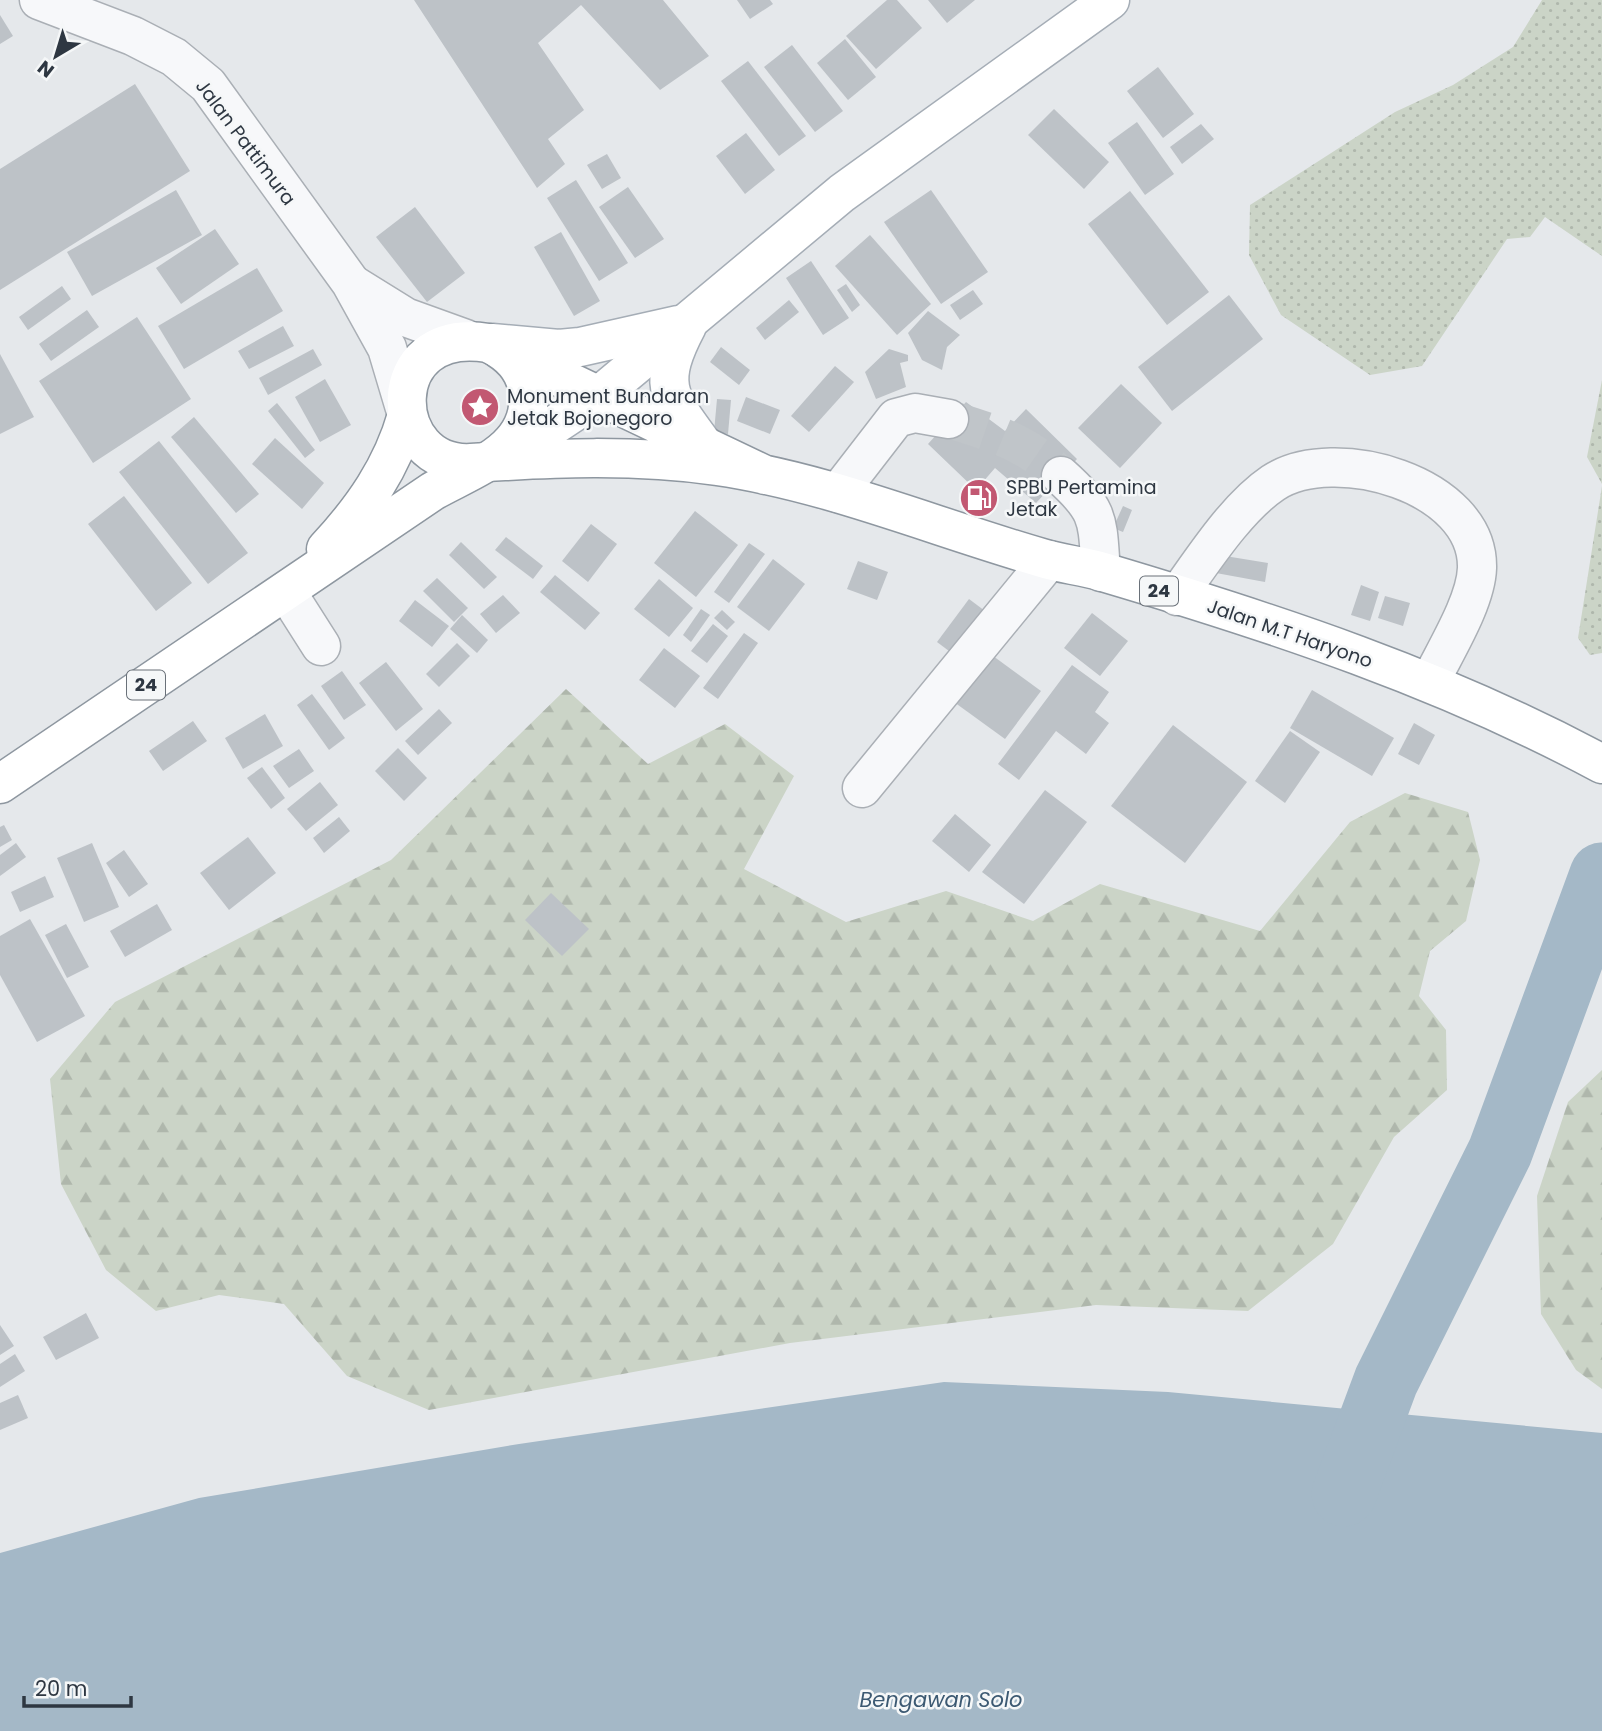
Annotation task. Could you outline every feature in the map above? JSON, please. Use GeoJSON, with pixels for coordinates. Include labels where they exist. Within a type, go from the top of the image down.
{"type":"FeatureCollection","features":[{"type":"Feature","properties":{"kind":"main road"},"geometry":{"type":"LineString","coordinates":[[407,415],[421,441],[445,459],[460,463],[498,454],[544,432],[601,394],[842,193],[1110,0]]}},
{"type":"Feature","properties":{"kind":"main road"},"geometry":{"type":"LineString","coordinates":[[477,341],[559,349],[580,347],[690,321]]}},
{"type":"Feature","properties":{"kind":"main road"},"geometry":{"type":"LineString","coordinates":[[690,321],[671,357],[668,378],[672,397],[680,413],[705,447]]}},
{"type":"Feature","properties":{"kind":"main road"},"geometry":{"type":"LineString","coordinates":[[477,341],[508,354],[520,367],[527,384],[530,408],[522,432],[498,454]]}},
{"type":"Feature","properties":{"kind":"main road","name":"24"},"geometry":{"type":"LineString","coordinates":[[289,589],[369,497],[399,444],[407,415],[407,385],[416,367],[429,352],[447,343],[477,341],[601,394],[765,475]]}},
{"type":"Feature","properties":{"kind":"main road","name":"24"},"geometry":{"type":"LineString","coordinates":[[0,784],[433,491],[498,454],[641,457],[765,475]]}},
{"type":"Feature","properties":{"kind":"main road","name":"Jalan M.T Haryono"},"geometry":{"type":"LineString","coordinates":[[765,475],[838,494],[1049,560],[1101,572],[1265,621],[1430,682],[1544,733],[1602,764]]}},
{"type":"Feature","properties":{"kind":"street","name":"Jalan Pattimura"},"geometry":{"type":"LineString","coordinates":[[39,0],[133,36],[174,57],[208,85],[351,283],[387,348],[407,415]]}},
{"type":"Feature","properties":{"kind":"street"},"geometry":{"type":"LineString","coordinates":[[351,283],[405,317],[477,341]]}},
{"type":"Feature","properties":{"kind":"street"},"geometry":{"type":"LineString","coordinates":[[838,494],[896,418],[915,413],[949,419]]}},
{"type":"Feature","properties":{"kind":"street"},"geometry":{"type":"LineString","coordinates":[[1177,596],[1239,516],[1274,483],[1310,468],[1340,467],[1391,475],[1441,500],[1469,533],[1477,568],[1468,602],[1430,682]]}},
{"type":"Feature","properties":{"kind":"street"},"geometry":{"type":"LineString","coordinates":[[1062,476],[1087,499],[1096,516],[1101,572]]}},
{"type":"Feature","properties":{"kind":"street"},"geometry":{"type":"LineString","coordinates":[[862,788],[1049,560]]}},
{"type":"Feature","properties":{"kind":"street"},"geometry":{"type":"LineString","coordinates":[[289,589],[321,646]]}},
{"type":"Feature","properties":{"kind":"green space"},"geometry":{"type":"Polygon","coordinates":[[[1542,0],[1602,0],[1602,256],[1545,217],[1530,237],[1507,239],[1422,366],[1370,375],[1281,315],[1249,255],[1250,205],[1395,112],[1453,85],[1513,47],[1542,0]]]}},
{"type":"Feature","properties":{"kind":"green space"},"geometry":{"type":"Polygon","coordinates":[[[1602,380],[1602,484],[1587,457],[1602,380]]]}},
{"type":"Feature","properties":{"kind":"green space"},"geometry":{"type":"Polygon","coordinates":[[[1602,486],[1602,653],[1590,655],[1578,638],[1602,486]]]}},
{"type":"Feature","properties":{"kind":"green space"},"geometry":{"type":"Polygon","coordinates":[[[566,689],[648,764],[725,724],[794,776],[744,869],[846,922],[946,891],[1033,921],[1100,884],[1260,931],[1350,822],[1405,793],[1468,812],[1480,860],[1466,921],[1430,951],[1419,996],[1446,1030],[1447,1090],[1394,1137],[1333,1244],[1248,1311],[1096,1305],[790,1343],[429,1410],[347,1376],[284,1304],[219,1295],[156,1311],[106,1270],[61,1184],[50,1079],[115,1002],[391,860],[566,689]]]}},
{"type":"Feature","properties":{"kind":"green space"},"geometry":{"type":"Polygon","coordinates":[[[1602,1070],[1602,1389],[1576,1370],[1541,1314],[1537,1196],[1568,1102],[1602,1070]]]}},
{"type":"Feature","properties":{"kind":"water","name":"Bengawan Solo"},"geometry":{"type":"Polygon","coordinates":[[[944,1382],[1168,1392],[1602,1433],[1602,1731],[0,1731],[0,1553],[199,1498],[519,1444],[944,1382]]]}},
{"type":"Feature","properties":{"kind":"building"},"geometry":{"type":"Polygon","coordinates":[[[414,0],[663,0],[709,56],[660,90],[581,5],[538,43],[584,110],[548,139],[565,164],[537,188],[414,0]]]}},
{"type":"Feature","properties":{"kind":"building"},"geometry":{"type":"Polygon","coordinates":[[[737,0],[770,0],[773,4],[750,19],[737,0]]]}},
{"type":"Feature","properties":{"kind":"building"},"geometry":{"type":"Polygon","coordinates":[[[887,0],[897,0],[922,28],[876,69],[846,36],[887,0]]]}},
{"type":"Feature","properties":{"kind":"building"},"geometry":{"type":"Polygon","coordinates":[[[928,0],[975,0],[947,23],[928,0]]]}},
{"type":"Feature","properties":{"kind":"building"},"geometry":{"type":"Polygon","coordinates":[[[0,15],[13,36],[0,44],[0,15]]]}},
{"type":"Feature","properties":{"kind":"building"},"geometry":{"type":"Polygon","coordinates":[[[845,39],[876,77],[848,100],[817,63],[845,39]]]}},
{"type":"Feature","properties":{"kind":"building"},"geometry":{"type":"Polygon","coordinates":[[[792,45],[843,111],[815,132],[764,67],[792,45]]]}},
{"type":"Feature","properties":{"kind":"building"},"geometry":{"type":"Polygon","coordinates":[[[748,61],[806,136],[779,156],[721,81],[748,61]]]}},
{"type":"Feature","properties":{"kind":"building"},"geometry":{"type":"Polygon","coordinates":[[[1158,67],[1194,114],[1163,138],[1127,91],[1158,67]]]}},
{"type":"Feature","properties":{"kind":"building"},"geometry":{"type":"Polygon","coordinates":[[[135,84],[190,171],[0,290],[0,169],[135,84]]]}},
{"type":"Feature","properties":{"kind":"building"},"geometry":{"type":"Polygon","coordinates":[[[1054,109],[1109,162],[1084,189],[1028,135],[1054,109]]]}},
{"type":"Feature","properties":{"kind":"building"},"geometry":{"type":"Polygon","coordinates":[[[1137,122],[1174,174],[1145,195],[1108,143],[1137,122]]]}},
{"type":"Feature","properties":{"kind":"building"},"geometry":{"type":"Polygon","coordinates":[[[1201,124],[1214,139],[1182,164],[1170,147],[1201,124]]]}},
{"type":"Feature","properties":{"kind":"building"},"geometry":{"type":"Polygon","coordinates":[[[746,133],[775,170],[745,194],[716,156],[746,133]]]}},
{"type":"Feature","properties":{"kind":"building"},"geometry":{"type":"Polygon","coordinates":[[[607,154],[621,178],[602,189],[587,165],[607,154]]]}},
{"type":"Feature","properties":{"kind":"building"},"geometry":{"type":"Polygon","coordinates":[[[576,180],[628,263],[599,281],[547,198],[576,180]]]}},
{"type":"Feature","properties":{"kind":"building"},"geometry":{"type":"Polygon","coordinates":[[[628,187],[664,239],[635,258],[599,207],[628,187]]]}},
{"type":"Feature","properties":{"kind":"building"},"geometry":{"type":"Polygon","coordinates":[[[176,190],[202,235],[92,296],[67,252],[176,190]]]}},
{"type":"Feature","properties":{"kind":"building"},"geometry":{"type":"Polygon","coordinates":[[[931,190],[988,272],[941,304],[884,222],[931,190]]]}},
{"type":"Feature","properties":{"kind":"building"},"geometry":{"type":"Polygon","coordinates":[[[1130,191],[1209,292],[1167,325],[1088,224],[1130,191]]]}},
{"type":"Feature","properties":{"kind":"building"},"geometry":{"type":"Polygon","coordinates":[[[415,207],[465,273],[427,302],[376,237],[415,207]]]}},
{"type":"Feature","properties":{"kind":"building"},"geometry":{"type":"Polygon","coordinates":[[[215,229],[239,264],[181,304],[156,268],[215,229]]]}},
{"type":"Feature","properties":{"kind":"building"},"geometry":{"type":"Polygon","coordinates":[[[561,232],[600,301],[574,316],[534,247],[561,232]]]}},
{"type":"Feature","properties":{"kind":"building"},"geometry":{"type":"Polygon","coordinates":[[[870,235],[931,304],[897,335],[835,266],[870,235]]]}},
{"type":"Feature","properties":{"kind":"building"},"geometry":{"type":"Polygon","coordinates":[[[811,261],[849,318],[823,335],[786,278],[811,261]]]}},
{"type":"Feature","properties":{"kind":"building"},"geometry":{"type":"Polygon","coordinates":[[[257,268],[283,311],[184,369],[158,326],[257,268]]]}},
{"type":"Feature","properties":{"kind":"building"},"geometry":{"type":"Polygon","coordinates":[[[846,284],[860,305],[852,312],[837,290],[846,284]]]}},
{"type":"Feature","properties":{"kind":"building"},"geometry":{"type":"Polygon","coordinates":[[[62,286],[71,299],[28,330],[19,317],[62,286]]]}},
{"type":"Feature","properties":{"kind":"building"},"geometry":{"type":"Polygon","coordinates":[[[973,290],[983,304],[960,320],[950,305],[973,290]]]}},
{"type":"Feature","properties":{"kind":"building"},"geometry":{"type":"Polygon","coordinates":[[[1229,295],[1263,339],[1172,411],[1138,367],[1229,295]]]}},
{"type":"Feature","properties":{"kind":"building"},"geometry":{"type":"Polygon","coordinates":[[[789,300],[799,312],[765,340],[756,328],[789,300]]]}},
{"type":"Feature","properties":{"kind":"building"},"geometry":{"type":"Polygon","coordinates":[[[87,310],[99,327],[51,361],[39,344],[87,310]]]}},
{"type":"Feature","properties":{"kind":"building"},"geometry":{"type":"Polygon","coordinates":[[[928,311],[960,335],[947,347],[942,370],[922,360],[908,333],[928,311]]]}},
{"type":"Feature","properties":{"kind":"building"},"geometry":{"type":"Polygon","coordinates":[[[137,317],[191,399],[93,463],[39,381],[137,317]]]}},
{"type":"Feature","properties":{"kind":"building"},"geometry":{"type":"Polygon","coordinates":[[[283,326],[294,346],[249,369],[238,351],[283,326]]]}},
{"type":"Feature","properties":{"kind":"building"},"geometry":{"type":"Polygon","coordinates":[[[721,347],[750,370],[739,385],[710,362],[721,347]]]}},
{"type":"Feature","properties":{"kind":"building"},"geometry":{"type":"Polygon","coordinates":[[[313,349],[322,365],[268,395],[259,378],[313,349]]]}},
{"type":"Feature","properties":{"kind":"building"},"geometry":{"type":"Polygon","coordinates":[[[889,349],[908,355],[908,361],[900,363],[906,387],[876,399],[865,372],[889,349]]]}},
{"type":"Feature","properties":{"kind":"building"},"geometry":{"type":"Polygon","coordinates":[[[0,354],[34,417],[0,434],[0,354]]]}},
{"type":"Feature","properties":{"kind":"building"},"geometry":{"type":"Polygon","coordinates":[[[835,366],[854,382],[809,432],[791,416],[835,366]]]}},
{"type":"Feature","properties":{"kind":"building"},"geometry":{"type":"Polygon","coordinates":[[[325,379],[351,425],[320,442],[295,397],[325,379]]]}},
{"type":"Feature","properties":{"kind":"building"},"geometry":{"type":"Polygon","coordinates":[[[1121,384],[1162,423],[1120,468],[1078,428],[1121,384]]]}},
{"type":"Feature","properties":{"kind":"building"},"geometry":{"type":"Polygon","coordinates":[[[746,397],[780,410],[770,434],[737,421],[746,397]]]}},
{"type":"Feature","properties":{"kind":"building"},"geometry":{"type":"Polygon","coordinates":[[[717,399],[731,400],[728,434],[714,432],[717,399]]]}},
{"type":"Feature","properties":{"kind":"building"},"geometry":{"type":"Polygon","coordinates":[[[966,402],[1005,431],[1026,409],[1077,459],[1036,503],[995,468],[976,490],[928,444],[966,402]]]}},
{"type":"Feature","properties":{"kind":"building"},"geometry":{"type":"Polygon","coordinates":[[[277,403],[315,450],[305,458],[268,411],[277,403]]]}},
{"type":"Feature","properties":{"kind":"building"},"geometry":{"type":"Polygon","coordinates":[[[194,417],[259,494],[236,513],[171,437],[194,417]]]}},
{"type":"Feature","properties":{"kind":"building"},"geometry":{"type":"Polygon","coordinates":[[[275,438],[324,483],[302,509],[252,464],[275,438]]]}},
{"type":"Feature","properties":{"kind":"building"},"geometry":{"type":"Polygon","coordinates":[[[159,441],[248,553],[208,584],[119,472],[159,441]]]}},
{"type":"Feature","properties":{"kind":"building"},"geometry":{"type":"Polygon","coordinates":[[[124,496],[192,583],[156,611],[88,524],[124,496]]]}},
{"type":"Feature","properties":{"kind":"building"},"geometry":{"type":"Polygon","coordinates":[[[1123,506],[1132,510],[1123,532],[1113,528],[1123,506]]]}},
{"type":"Feature","properties":{"kind":"building"},"geometry":{"type":"Polygon","coordinates":[[[695,511],[738,545],[696,597],[654,563],[695,511]]]}},
{"type":"Feature","properties":{"kind":"building"},"geometry":{"type":"Polygon","coordinates":[[[591,524],[617,544],[588,582],[562,561],[591,524]]]}},
{"type":"Feature","properties":{"kind":"building"},"geometry":{"type":"Polygon","coordinates":[[[506,537],[543,566],[533,579],[495,550],[506,537]]]}},
{"type":"Feature","properties":{"kind":"building"},"geometry":{"type":"Polygon","coordinates":[[[461,542],[497,577],[484,589],[449,555],[461,542]]]}},
{"type":"Feature","properties":{"kind":"building"},"geometry":{"type":"Polygon","coordinates":[[[749,543],[765,554],[729,603],[714,592],[749,543]]]}},
{"type":"Feature","properties":{"kind":"building"},"geometry":{"type":"Polygon","coordinates":[[[1219,555],[1268,563],[1265,582],[1216,573],[1219,555]]]}},
{"type":"Feature","properties":{"kind":"building"},"geometry":{"type":"Polygon","coordinates":[[[773,559],[805,584],[769,631],[737,607],[773,559]]]}},
{"type":"Feature","properties":{"kind":"building"},"geometry":{"type":"Polygon","coordinates":[[[858,561],[888,572],[877,600],[847,589],[858,561]]]}},
{"type":"Feature","properties":{"kind":"building"},"geometry":{"type":"Polygon","coordinates":[[[555,575],[600,613],[585,630],[540,592],[555,575]]]}},
{"type":"Feature","properties":{"kind":"building"},"geometry":{"type":"Polygon","coordinates":[[[437,578],[468,608],[454,622],[423,591],[437,578]]]}},
{"type":"Feature","properties":{"kind":"building"},"geometry":{"type":"Polygon","coordinates":[[[659,579],[693,608],[669,637],[634,609],[659,579]]]}},
{"type":"Feature","properties":{"kind":"building"},"geometry":{"type":"Polygon","coordinates":[[[1361,585],[1379,592],[1370,621],[1351,615],[1361,585]]]}},
{"type":"Feature","properties":{"kind":"building"},"geometry":{"type":"Polygon","coordinates":[[[503,595],[520,613],[496,633],[480,614],[503,595]]]}},
{"type":"Feature","properties":{"kind":"building"},"geometry":{"type":"Polygon","coordinates":[[[1385,596],[1410,603],[1403,626],[1378,618],[1385,596]]]}},
{"type":"Feature","properties":{"kind":"building"},"geometry":{"type":"Polygon","coordinates":[[[969,599],[989,614],[957,657],[937,642],[969,599]]]}},
{"type":"Feature","properties":{"kind":"building"},"geometry":{"type":"Polygon","coordinates":[[[415,600],[449,626],[432,647],[399,621],[415,600]]]}},
{"type":"Feature","properties":{"kind":"building"},"geometry":{"type":"Polygon","coordinates":[[[701,609],[710,615],[691,642],[683,635],[701,609]]]}},
{"type":"Feature","properties":{"kind":"building"},"geometry":{"type":"Polygon","coordinates":[[[722,610],[735,622],[727,630],[714,618],[722,610]]]}},
{"type":"Feature","properties":{"kind":"building"},"geometry":{"type":"Polygon","coordinates":[[[1092,613],[1128,641],[1100,676],[1064,648],[1092,613]]]}},
{"type":"Feature","properties":{"kind":"building"},"geometry":{"type":"Polygon","coordinates":[[[462,615],[488,640],[477,653],[450,629],[462,615]]]}},
{"type":"Feature","properties":{"kind":"building"},"geometry":{"type":"Polygon","coordinates":[[[713,624],[728,636],[707,663],[691,651],[713,624]]]}},
{"type":"Feature","properties":{"kind":"building"},"geometry":{"type":"Polygon","coordinates":[[[744,633],[758,643],[718,699],[703,688],[744,633]]]}},
{"type":"Feature","properties":{"kind":"building"},"geometry":{"type":"Polygon","coordinates":[[[457,643],[470,656],[439,687],[426,674],[457,643]]]}},
{"type":"Feature","properties":{"kind":"building"},"geometry":{"type":"Polygon","coordinates":[[[664,648],[700,676],[675,708],[639,680],[664,648]]]}},
{"type":"Feature","properties":{"kind":"building"},"geometry":{"type":"Polygon","coordinates":[[[989,653],[1041,691],[1005,739],[954,702],[989,653]]]}},
{"type":"Feature","properties":{"kind":"building"},"geometry":{"type":"Polygon","coordinates":[[[386,662],[423,709],[396,731],[359,683],[386,662]]]}},
{"type":"Feature","properties":{"kind":"building"},"geometry":{"type":"Polygon","coordinates":[[[1072,665],[1109,692],[1095,712],[1109,723],[1086,754],[1056,731],[1019,780],[998,764],[1072,665]]]}},
{"type":"Feature","properties":{"kind":"building"},"geometry":{"type":"Polygon","coordinates":[[[342,671],[366,705],[344,720],[321,686],[342,671]]]}},
{"type":"Feature","properties":{"kind":"building"},"geometry":{"type":"Polygon","coordinates":[[[1312,690],[1394,738],[1372,776],[1290,728],[1312,690]]]}},
{"type":"Feature","properties":{"kind":"building"},"geometry":{"type":"Polygon","coordinates":[[[312,694],[345,738],[329,750],[297,705],[312,694]]]}},
{"type":"Feature","properties":{"kind":"building"},"geometry":{"type":"Polygon","coordinates":[[[439,709],[452,723],[418,755],[405,741],[439,709]]]}},
{"type":"Feature","properties":{"kind":"building"},"geometry":{"type":"Polygon","coordinates":[[[265,714],[283,746],[243,769],[225,738],[265,714]]]}},
{"type":"Feature","properties":{"kind":"building"},"geometry":{"type":"Polygon","coordinates":[[[193,721],[207,741],[163,771],[149,751],[193,721]]]}},
{"type":"Feature","properties":{"kind":"building"},"geometry":{"type":"Polygon","coordinates":[[[1414,723],[1435,735],[1419,765],[1398,754],[1414,723]]]}},
{"type":"Feature","properties":{"kind":"building"},"geometry":{"type":"Polygon","coordinates":[[[1173,725],[1247,782],[1185,863],[1111,806],[1173,725]]]}},
{"type":"Feature","properties":{"kind":"building"},"geometry":{"type":"Polygon","coordinates":[[[1290,731],[1320,752],[1285,803],[1255,781],[1290,731]]]}},
{"type":"Feature","properties":{"kind":"building"},"geometry":{"type":"Polygon","coordinates":[[[398,748],[427,778],[404,801],[375,771],[398,748]]]}},
{"type":"Feature","properties":{"kind":"building"},"geometry":{"type":"Polygon","coordinates":[[[299,749],[314,771],[289,788],[273,766],[299,749]]]}},
{"type":"Feature","properties":{"kind":"building"},"geometry":{"type":"Polygon","coordinates":[[[262,767],[285,798],[271,809],[247,778],[262,767]]]}},
{"type":"Feature","properties":{"kind":"building"},"geometry":{"type":"Polygon","coordinates":[[[320,782],[338,805],[306,831],[287,809],[320,782]]]}},
{"type":"Feature","properties":{"kind":"building"},"geometry":{"type":"Polygon","coordinates":[[[1045,790],[1087,822],[1024,904],[982,872],[1045,790]]]}},
{"type":"Feature","properties":{"kind":"building"},"geometry":{"type":"Polygon","coordinates":[[[955,814],[991,845],[969,872],[932,841],[955,814]]]}},
{"type":"Feature","properties":{"kind":"building"},"geometry":{"type":"Polygon","coordinates":[[[339,817],[350,831],[324,853],[313,838],[339,817]]]}},
{"type":"Feature","properties":{"kind":"building"},"geometry":{"type":"Polygon","coordinates":[[[4,825],[12,840],[0,847],[0,827],[4,825]]]}},
{"type":"Feature","properties":{"kind":"building"},"geometry":{"type":"Polygon","coordinates":[[[248,837],[276,873],[229,910],[200,873],[248,837]]]}},
{"type":"Feature","properties":{"kind":"building"},"geometry":{"type":"Polygon","coordinates":[[[16,843],[26,857],[0,876],[0,855],[16,843]]]}},
{"type":"Feature","properties":{"kind":"building"},"geometry":{"type":"Polygon","coordinates":[[[92,843],[119,907],[84,922],[57,858],[92,843]]]}},
{"type":"Feature","properties":{"kind":"building"},"geometry":{"type":"Polygon","coordinates":[[[124,850],[148,884],[129,897],[106,863],[124,850]]]}},
{"type":"Feature","properties":{"kind":"building"},"geometry":{"type":"Polygon","coordinates":[[[45,876],[54,897],[20,912],[11,892],[45,876]]]}},
{"type":"Feature","properties":{"kind":"building"},"geometry":{"type":"Polygon","coordinates":[[[551,893],[589,929],[562,956],[525,920],[551,893]]]}},
{"type":"Feature","properties":{"kind":"building"},"geometry":{"type":"Polygon","coordinates":[[[157,904],[172,930],[125,957],[110,931],[157,904]]]}},
{"type":"Feature","properties":{"kind":"building"},"geometry":{"type":"Polygon","coordinates":[[[30,919],[85,1016],[37,1042],[0,975],[0,936],[30,919]]]}},
{"type":"Feature","properties":{"kind":"building"},"geometry":{"type":"Polygon","coordinates":[[[66,924],[89,967],[67,978],[45,935],[66,924]]]}},
{"type":"Feature","properties":{"kind":"building"},"geometry":{"type":"Polygon","coordinates":[[[86,1313],[99,1338],[56,1360],[43,1337],[86,1313]]]}},
{"type":"Feature","properties":{"kind":"building"},"geometry":{"type":"Polygon","coordinates":[[[0,1325],[14,1346],[0,1355],[0,1325]]]}},
{"type":"Feature","properties":{"kind":"building"},"geometry":{"type":"Polygon","coordinates":[[[15,1354],[25,1371],[0,1387],[0,1364],[15,1354]]]}},
{"type":"Feature","properties":{"kind":"building"},"geometry":{"type":"Polygon","coordinates":[[[18,1395],[28,1418],[0,1430],[0,1403],[18,1395]]]}},
{"type":"Feature","properties":{"kind":"waterway"},"geometry":{"type":"LineString","coordinates":[[1344,1494],[1386,1381],[1500,1152],[1602,875]]}},
{"type":"Feature","properties":{"kind":"tunnel"},"geometry":{"type":"LineString","coordinates":[[949,419],[1009,440],[1035,454],[1061,476]]}},
{"type":"Feature","properties":{"kind":"place","name":"Monument Bundaran Jetak Bojonegoro"},"geometry":{"type":"Point","coordinates":[480,407]}},
{"type":"Feature","properties":{"kind":"place","name":"SPBU Pertamina Jetak"},"geometry":{"type":"Point","coordinates":[979,498]}}]}
